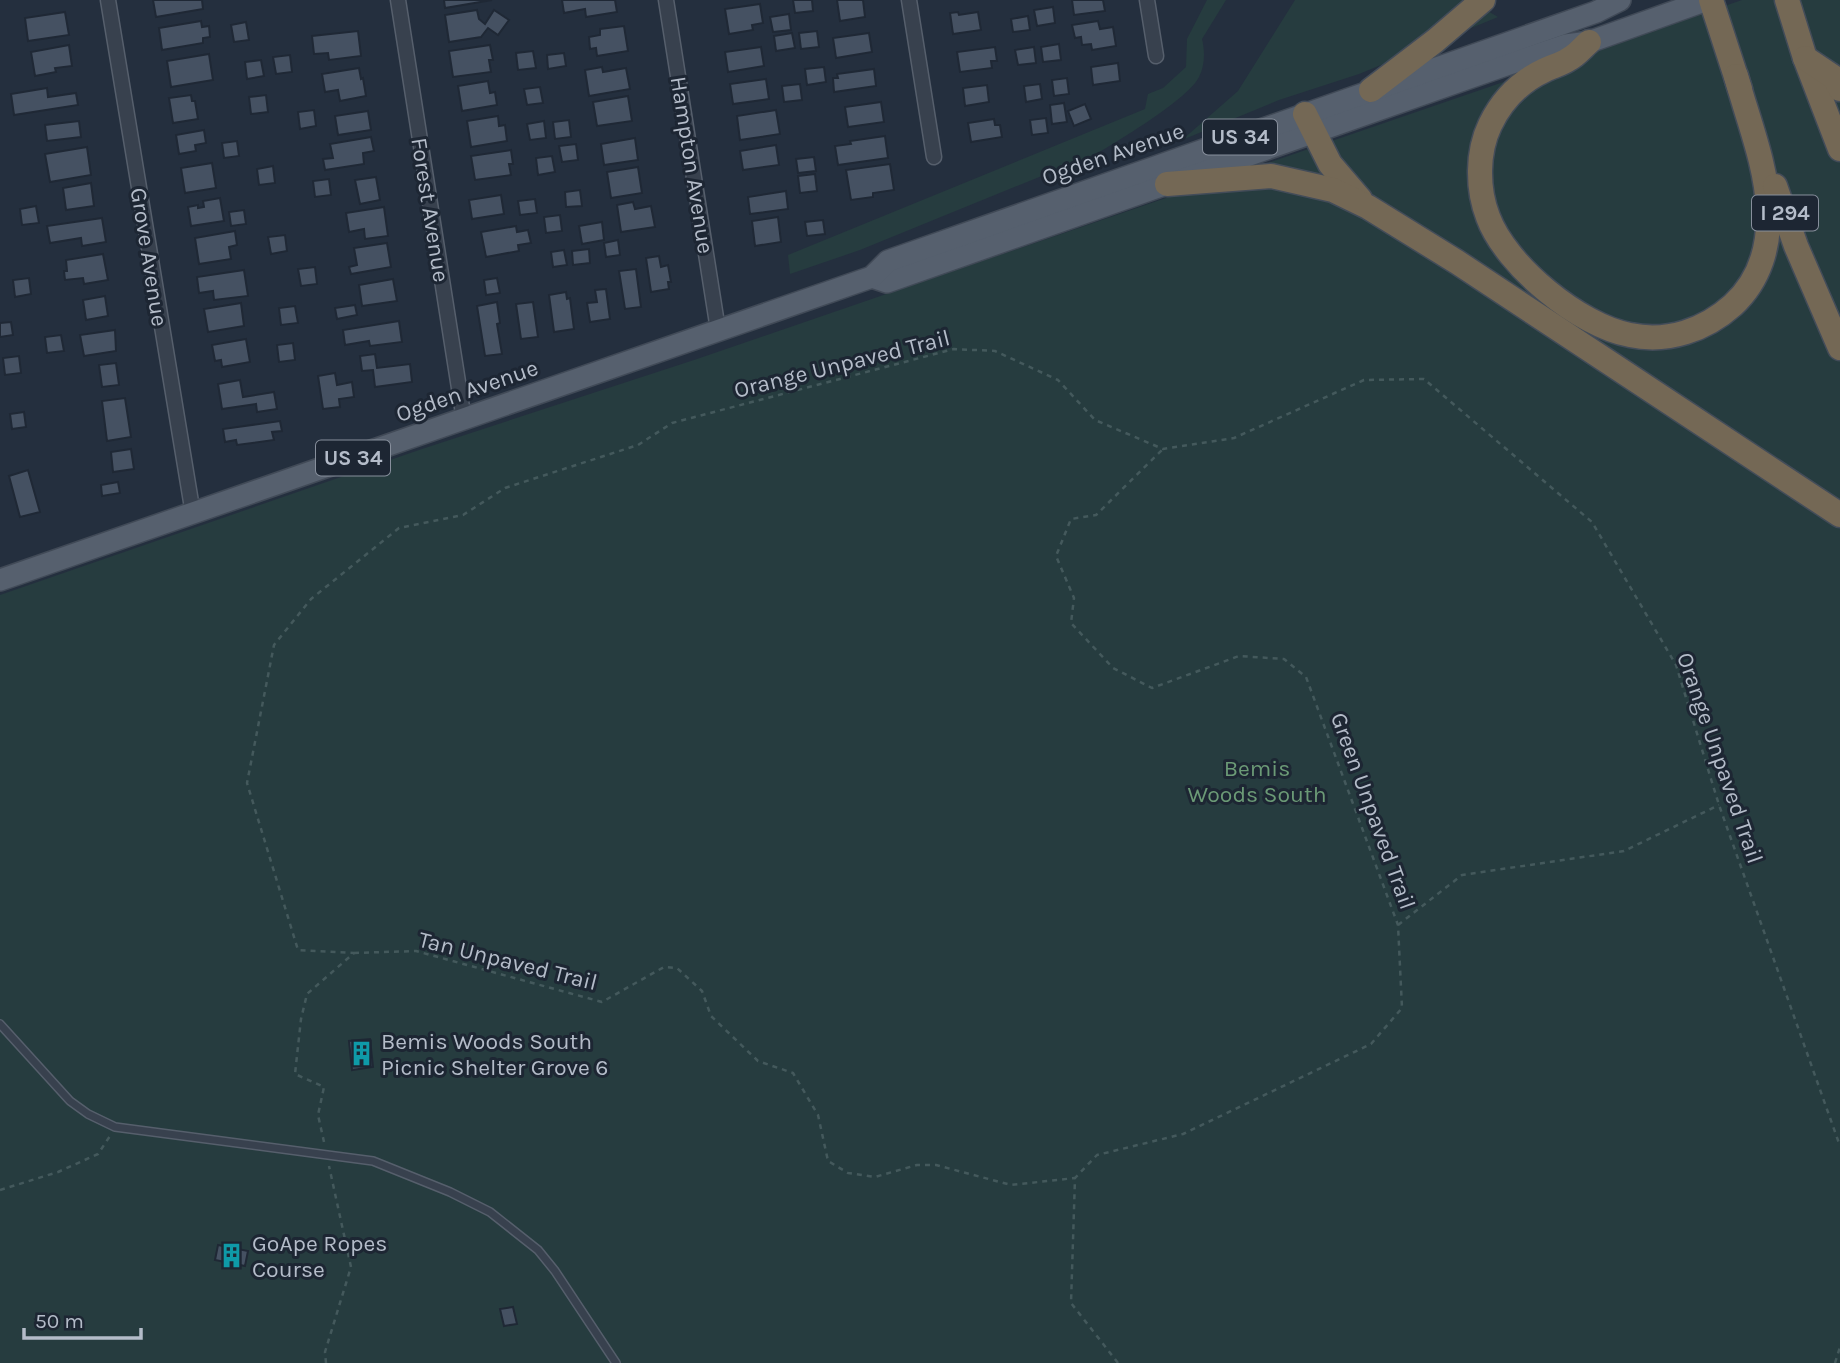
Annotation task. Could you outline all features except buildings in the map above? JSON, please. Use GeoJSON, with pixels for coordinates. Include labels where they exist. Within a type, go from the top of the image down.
{"type":"FeatureCollection","features":[{"type":"Feature","properties":{"kind":"highway"},"geometry":{"type":"LineString","coordinates":[[1371,90],[1483,0]]}},
{"type":"Feature","properties":{"kind":"highway","name":"I 294"},"geometry":{"type":"LineString","coordinates":[[1709,0],[1796,246],[1840,348]]}},
{"type":"Feature","properties":{"kind":"highway"},"geometry":{"type":"LineString","coordinates":[[1787,0],[1805,58],[1840,149]]}},
{"type":"Feature","properties":{"kind":"highway"},"geometry":{"type":"LineString","coordinates":[[1589,42],[1571,59],[1525,81],[1510,94],[1498,110],[1489,126],[1482,149],[1481,193],[1488,219],[1502,242],[1548,293],[1577,313],[1607,328],[1631,335],[1677,335],[1702,327],[1722,315],[1740,299],[1753,281],[1763,257],[1768,208],[1765,180],[1735,76]]}},
{"type":"Feature","properties":{"kind":"highway"},"geometry":{"type":"LineString","coordinates":[[1805,58],[1835,78],[1840,89]]}},
{"type":"Feature","properties":{"kind":"highway"},"geometry":{"type":"LineString","coordinates":[[1309,123],[1332,166],[1368,207]]}},
{"type":"Feature","properties":{"kind":"highway"},"geometry":{"type":"LineString","coordinates":[[1167,184],[1271,176],[1333,190],[1368,207],[1457,262],[1840,515]]}},
{"type":"Feature","properties":{"kind":"main road","name":"Ogden Avenue"},"geometry":{"type":"LineString","coordinates":[[0,580],[872,277],[888,261],[1309,123],[1566,44],[1589,42],[1709,0]]}},
{"type":"Feature","properties":{"kind":"main road","name":"Ogden Avenue"},"geometry":{"type":"LineString","coordinates":[[872,277],[887,282],[1167,184],[1309,123],[1371,90],[1596,12],[1616,1]]}},
{"type":"Feature","properties":{"kind":"street","name":"Grove Avenue"},"geometry":{"type":"LineString","coordinates":[[108,0],[192,514]]}},
{"type":"Feature","properties":{"kind":"street","name":"Forest Avenue"},"geometry":{"type":"LineString","coordinates":[[398,0],[464,420]]}},
{"type":"Feature","properties":{"kind":"street","name":"Hampton Avenue"},"geometry":{"type":"LineString","coordinates":[[666,0],[718,330]]}},
{"type":"Feature","properties":{"kind":"street"},"geometry":{"type":"LineString","coordinates":[[909,0],[934,158]]}},
{"type":"Feature","properties":{"kind":"street"},"geometry":{"type":"LineString","coordinates":[[1147,0],[1156,56]]}},
{"type":"Feature","properties":{"kind":"lane"},"geometry":{"type":"LineString","coordinates":[[0,1024],[70,1101],[88,1115],[115,1127],[373,1161],[450,1192],[490,1212],[538,1250],[616,1363]]}},
{"type":"Feature","properties":{"kind":"path","name":"Orange Unpaved Trail"},"geometry":{"type":"LineString","coordinates":[[354,953],[299,950],[247,783],[274,645],[311,599],[399,528],[463,515],[505,488],[638,445],[672,423],[954,349],[995,351],[1058,380],[1095,420],[1163,449],[1234,438],[1364,380],[1424,379],[1592,522],[1676,665],[1719,805],[1840,1146]]}},
{"type":"Feature","properties":{"kind":"path","name":"Green Unpaved Trail"},"geometry":{"type":"LineString","coordinates":[[1075,1178],[1097,1155],[1183,1134],[1371,1044],[1402,1008],[1398,925],[1306,677],[1284,659],[1239,656],[1152,688],[1113,668],[1071,623],[1074,598],[1056,556],[1071,519],[1096,514],[1163,449]]}},
{"type":"Feature","properties":{"kind":"path"},"geometry":{"type":"LineString","coordinates":[[1398,925],[1462,875],[1624,851],[1719,805]]}},
{"type":"Feature","properties":{"kind":"path","name":"Tan Unpaved Trail"},"geometry":{"type":"LineString","coordinates":[[354,953],[416,951],[602,1002],[664,967],[677,968],[702,991],[712,1016],[758,1062],[793,1073],[818,1115],[828,1161],[848,1173],[875,1177],[917,1165],[936,1165],[1011,1185],[1075,1178]]}},
{"type":"Feature","properties":{"kind":"path"},"geometry":{"type":"LineString","coordinates":[[326,1363],[325,1352],[352,1267],[318,1115],[324,1087],[295,1074],[301,1019],[307,994],[354,953]]}},
{"type":"Feature","properties":{"kind":"path"},"geometry":{"type":"LineString","coordinates":[[0,1189],[58,1172],[99,1154],[115,1127]]}},
{"type":"Feature","properties":{"kind":"path"},"geometry":{"type":"LineString","coordinates":[[1075,1178],[1071,1303],[1118,1363]]}},
{"type":"Feature","properties":{"kind":"path"},"geometry":{"type":"LineString","coordinates":[[1835,1363],[1840,1347]]}},
{"type":"Feature","properties":{"kind":"green space"},"geometry":{"type":"Polygon","coordinates":[[[1207,0],[1226,0],[1202,39],[1204,58],[1199,77],[1182,96],[1137,129],[1098,153],[860,250],[790,274],[788,255],[1145,109],[1148,94],[1163,88],[1186,67],[1187,39],[1207,0]]]}},
{"type":"Feature","properties":{"kind":"green space"},"geometry":{"type":"Polygon","coordinates":[[[1295,0],[1469,0],[1498,17],[1359,74],[1279,100],[1182,140],[1238,91],[1295,0]]]}},
{"type":"Feature","properties":{"kind":"green space","name":"Bemis Woods South"},"geometry":{"type":"Polygon","coordinates":[[[1742,0],[1840,0],[1840,1363],[0,1363],[0,595],[1742,0]]]}},
{"type":"Feature","properties":{"kind":"place","name":"Bemis Woods South Picnic Shelter Grove 6"},"geometry":{"type":"Point","coordinates":[361,1054]}},
{"type":"Feature","properties":{"kind":"place","name":"GoApe Ropes Course"},"geometry":{"type":"Point","coordinates":[232,1256]}}]}
